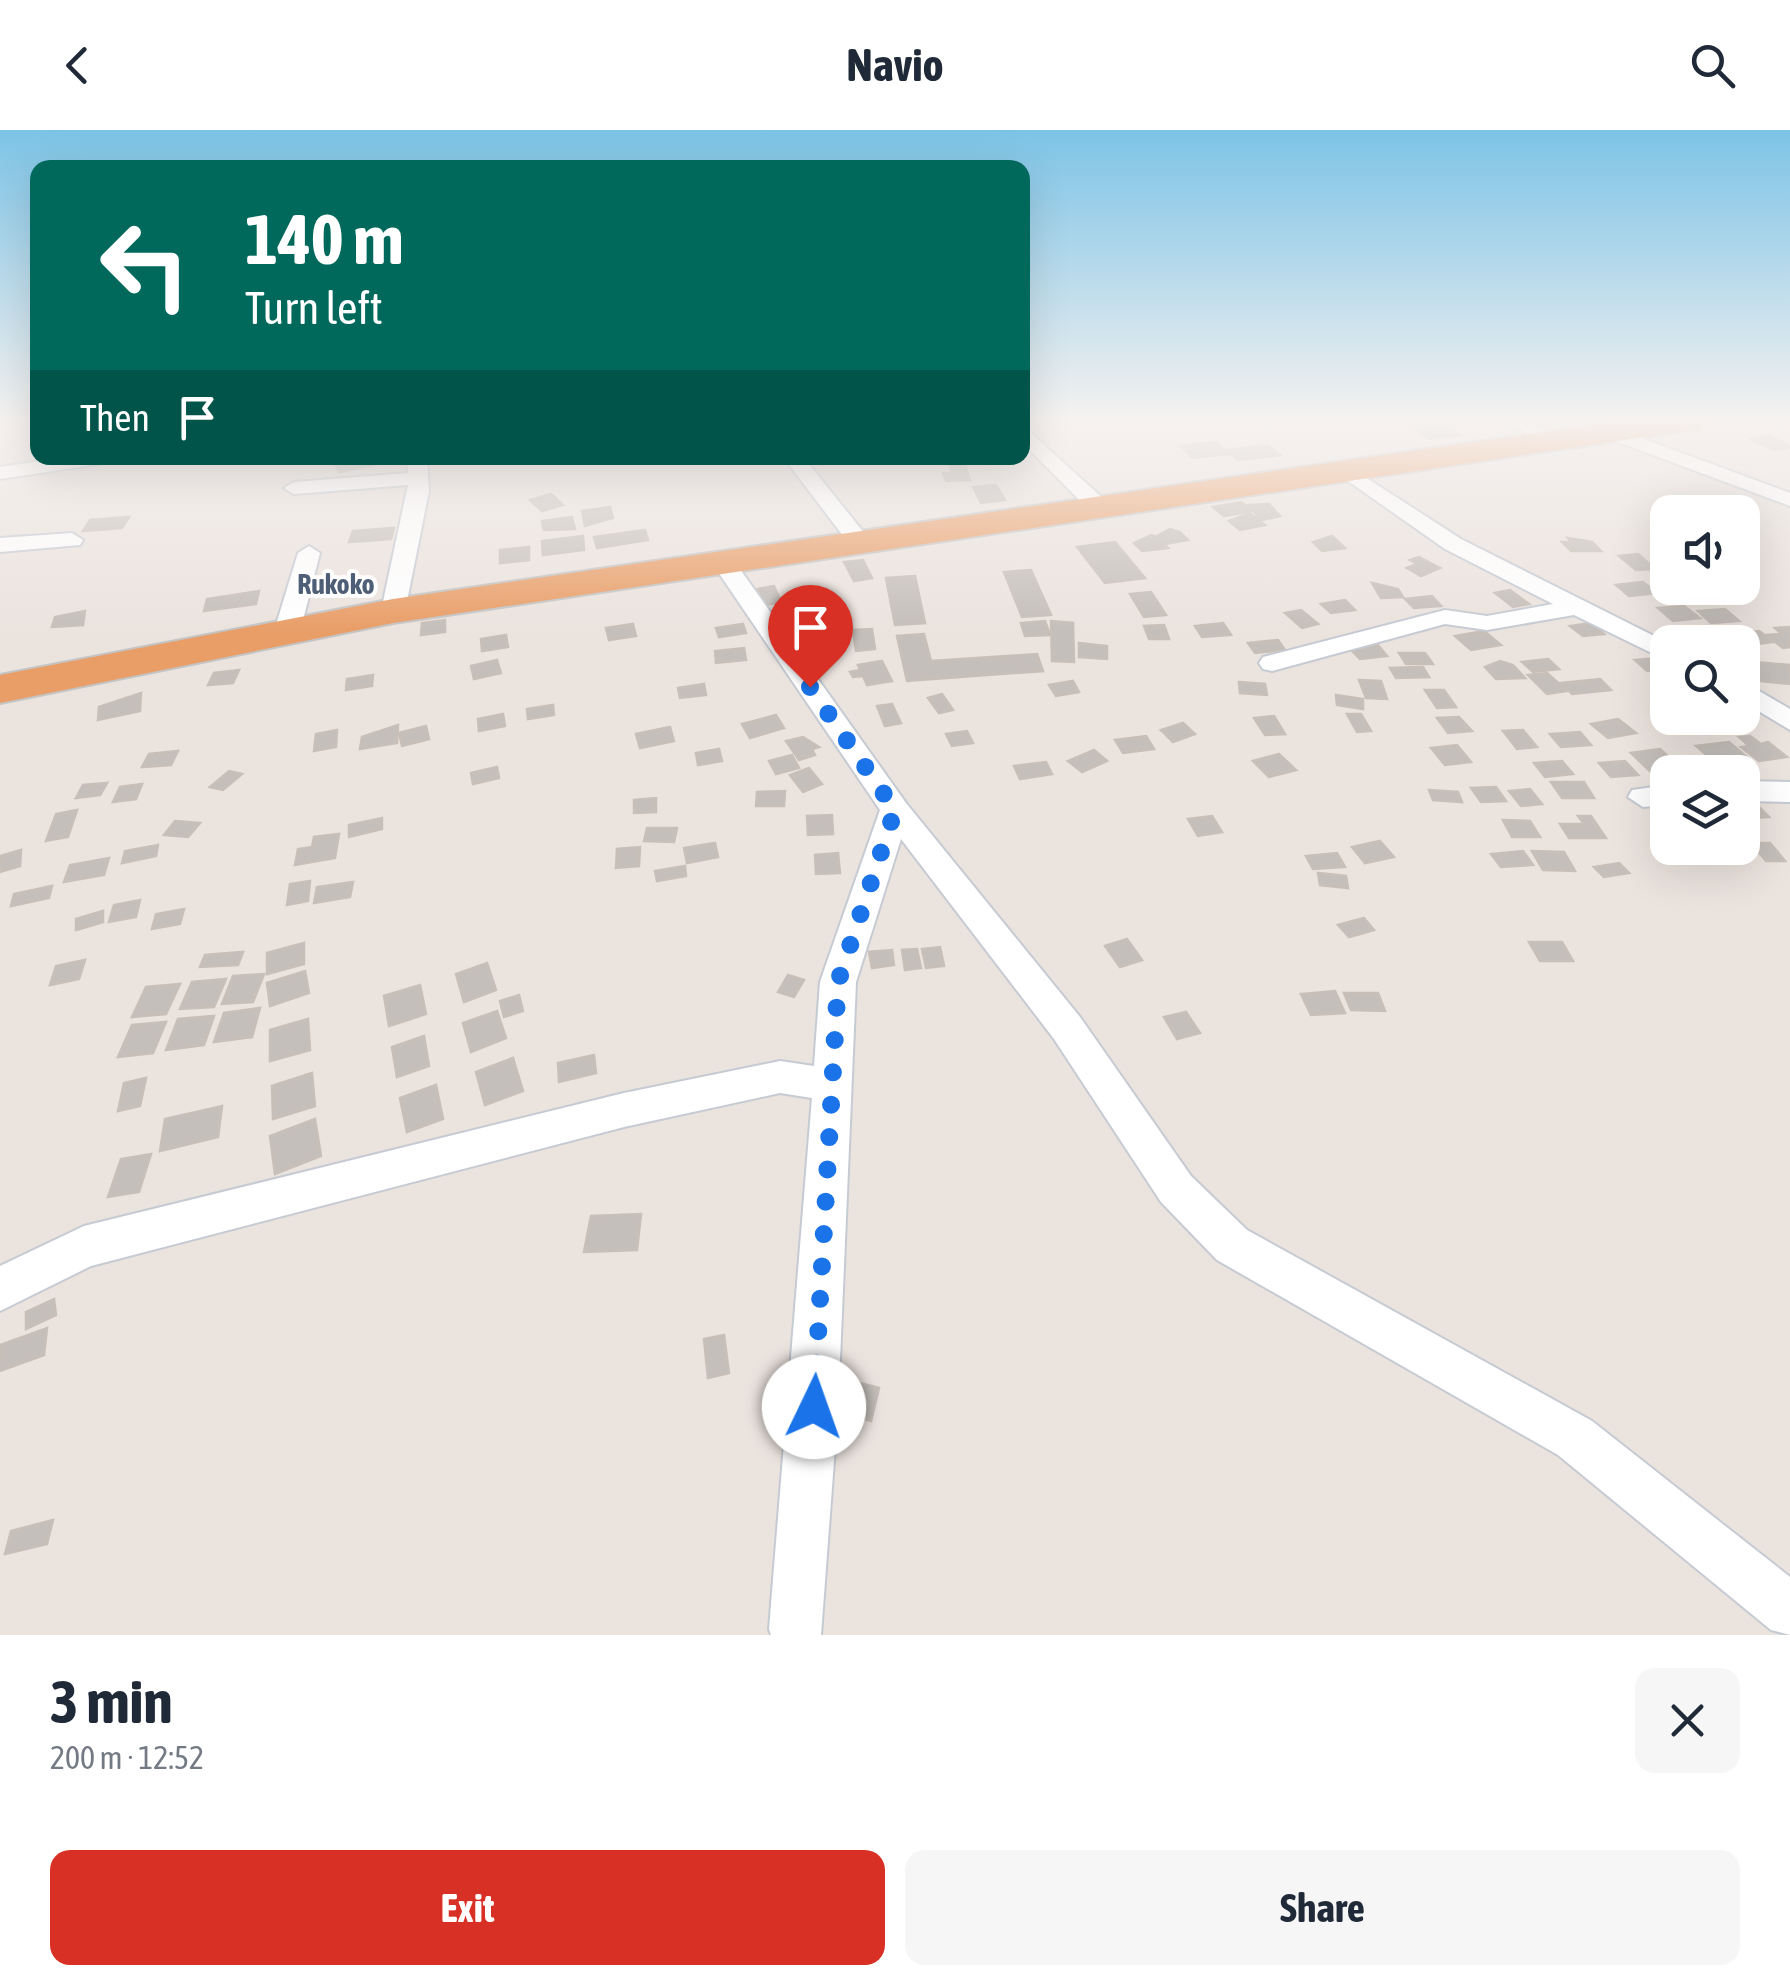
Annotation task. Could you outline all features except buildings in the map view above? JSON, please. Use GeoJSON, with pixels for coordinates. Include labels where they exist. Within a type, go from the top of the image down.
{"type":"FeatureCollection","features":[{"type":"Feature","properties":{"kind":"highway"},"geometry":{"type":"LineString","coordinates":[[0,688],[288,628],[1221,489]]}},
{"type":"Feature","properties":{"kind":"street"},"geometry":{"type":"LineString","coordinates":[[393,611],[414,489]]}},
{"type":"Feature","properties":{"kind":"street"},"geometry":{"type":"LineString","coordinates":[[818,489],[861,544]]}},
{"type":"Feature","properties":{"kind":"street"},"geometry":{"type":"LineString","coordinates":[[1081,489],[1100,508]]}},
{"type":"Feature","properties":{"kind":"street"},"geometry":{"type":"LineString","coordinates":[[1372,489],[1453,544],[1650,644]]}},
{"type":"Feature","properties":{"kind":"street"},"geometry":{"type":"LineString","coordinates":[[1761,489],[1790,500]]}},
{"type":"Feature","properties":{"kind":"street"},"geometry":{"type":"LineString","coordinates":[[0,544],[72,540]]}},
{"type":"Feature","properties":{"kind":"street"},"geometry":{"type":"LineString","coordinates":[[288,628],[309,553]]}},
{"type":"Feature","properties":{"kind":"street"},"geometry":{"type":"LineString","coordinates":[[724,563],[895,810],[1067,1028],[1176,1189],[1232,1245],[1574,1438],[1790,1611]]}},
{"type":"Feature","properties":{"kind":"street"},"geometry":{"type":"LineString","coordinates":[[1272,663],[1445,617],[1487,622],[1573,608]]}},
{"type":"Feature","properties":{"kind":"street"},"geometry":{"type":"LineString","coordinates":[[1760,701],[1790,721]]}},
{"type":"Feature","properties":{"kind":"street"},"geometry":{"type":"LineString","coordinates":[[1760,791],[1790,792]]}},
{"type":"Feature","properties":{"kind":"street"},"geometry":{"type":"LineString","coordinates":[[796,1629],[838,982],[895,810]]}},
{"type":"Feature","properties":{"kind":"street"},"geometry":{"type":"LineString","coordinates":[[0,1290],[84,1247],[624,1110],[780,1077],[832,1085]]}},
{"type":"Feature","properties":{"kind":"district","name":"Rukoko"},"geometry":{"type":"Point","coordinates":[336,584]}},
{"type":"Feature","properties":{"kind":"route"},"geometry":{"type":"LineString","coordinates":[[810,687],[895,810],[838,982],[814,1407]]}}]}
